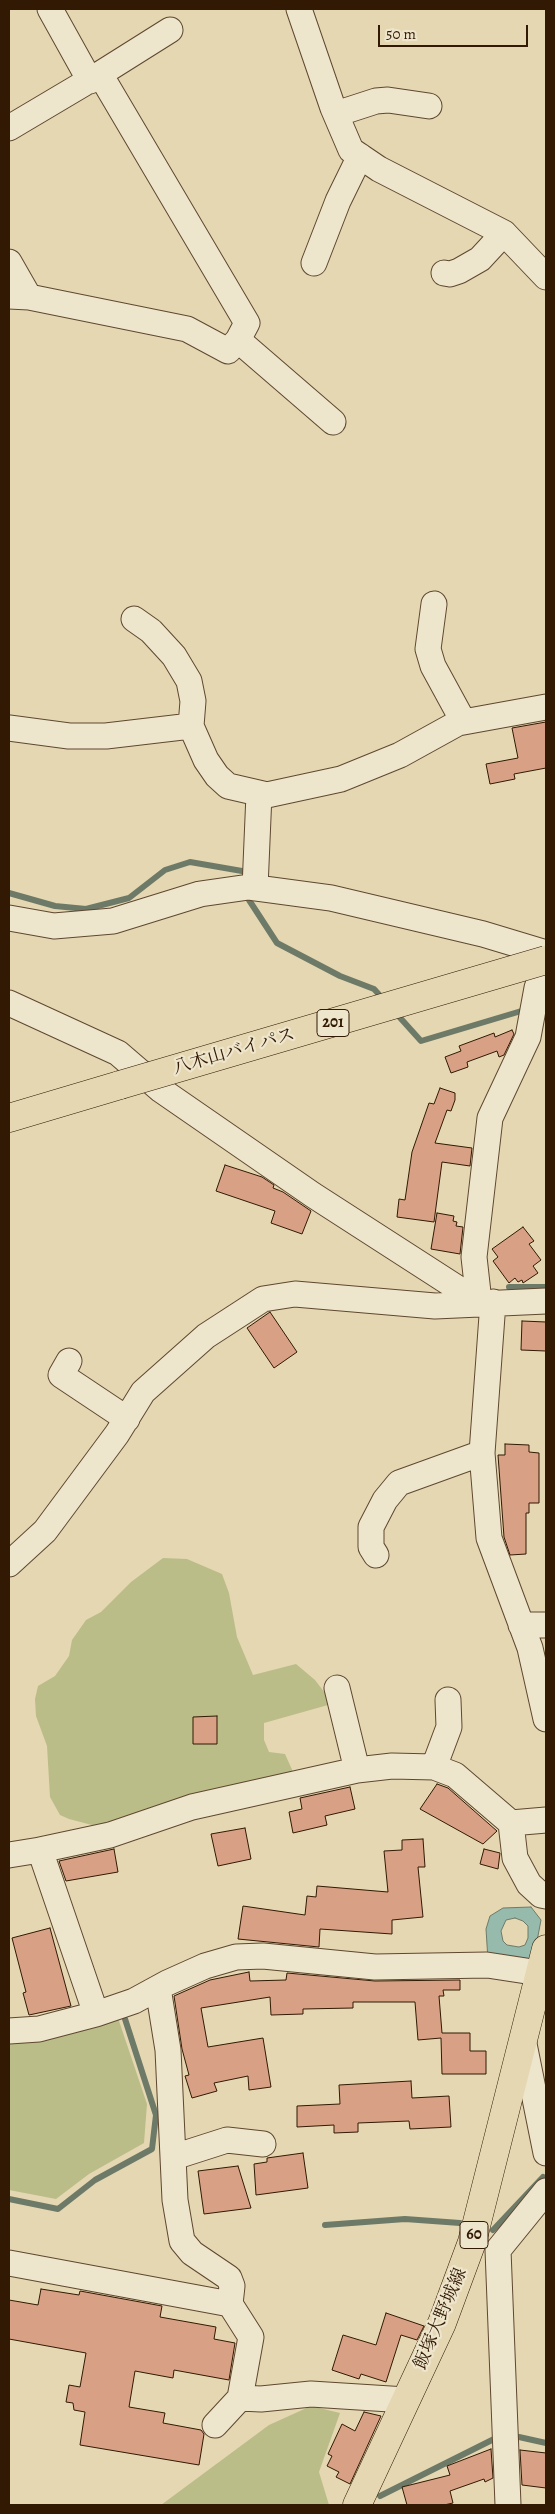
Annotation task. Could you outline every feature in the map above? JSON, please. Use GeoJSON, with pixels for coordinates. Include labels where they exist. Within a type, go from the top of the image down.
{"type":"FeatureCollection","features":[{"type":"Feature","properties":{"kind":"main road","name":"八木山バイパス"},"geometry":{"type":"LineString","coordinates":[[9,1118],[546,961]]}},
{"type":"Feature","properties":{"kind":"main road","name":"飯塚大野城線"},"geometry":{"type":"LineString","coordinates":[[357,2505],[442,2323],[472,2242],[544,1966]]}},
{"type":"Feature","properties":{"kind":"street"},"geometry":{"type":"LineString","coordinates":[[9,262],[19,296],[187,329],[228,351],[238,340],[247,324],[95,77],[50,9]]}},
{"type":"Feature","properties":{"kind":"street"},"geometry":{"type":"LineString","coordinates":[[299,9],[336,114],[351,150],[379,169],[504,233],[546,277]]}},
{"type":"Feature","properties":{"kind":"street"},"geometry":{"type":"LineString","coordinates":[[9,128],[170,30]]}},
{"type":"Feature","properties":{"kind":"street"},"geometry":{"type":"LineString","coordinates":[[336,114],[376,101],[388,100],[429,106]]}},
{"type":"Feature","properties":{"kind":"street"},"geometry":{"type":"LineString","coordinates":[[314,263],[338,201],[360,156]]}},
{"type":"Feature","properties":{"kind":"street"},"geometry":{"type":"LineString","coordinates":[[444,273],[450,274],[459,271],[480,259],[504,233]]}},
{"type":"Feature","properties":{"kind":"street"},"geometry":{"type":"LineString","coordinates":[[238,340],[333,422]]}},
{"type":"Feature","properties":{"kind":"street"},"geometry":{"type":"LineString","coordinates":[[434,604],[428,649],[433,666],[464,722]]}},
{"type":"Feature","properties":{"kind":"street"},"geometry":{"type":"LineString","coordinates":[[134,619],[151,631],[174,656],[189,681],[193,701],[191,726],[206,760],[217,776],[228,786],[259,794],[288,792],[341,779],[400,755],[438,732],[464,722],[546,706]]}},
{"type":"Feature","properties":{"kind":"street"},"geometry":{"type":"LineString","coordinates":[[9,728],[69,736],[106,736],[191,726]]}},
{"type":"Feature","properties":{"kind":"street"},"geometry":{"type":"LineString","coordinates":[[255,888],[259,794]]}},
{"type":"Feature","properties":{"kind":"street"},"geometry":{"type":"LineString","coordinates":[[9,918],[54,926],[113,921],[200,894],[255,888],[331,898],[483,934],[546,953]]}},
{"type":"Feature","properties":{"kind":"street"},"geometry":{"type":"LineString","coordinates":[[546,961],[528,1037],[490,1118],[474,1257],[486,1302],[482,1453],[489,1538],[530,1648],[546,1719]]}},
{"type":"Feature","properties":{"kind":"street"},"geometry":{"type":"LineString","coordinates":[[9,1003],[118,1053],[169,1096],[313,1195],[486,1302]]}},
{"type":"Feature","properties":{"kind":"street"},"geometry":{"type":"LineString","coordinates":[[9,1564],[45,1531],[127,1419],[143,1392],[206,1336],[263,1299],[295,1294],[405,1305],[435,1306],[546,1300]]}},
{"type":"Feature","properties":{"kind":"street"},"geometry":{"type":"LineString","coordinates":[[69,1361],[61,1375],[127,1419]]}},
{"type":"Feature","properties":{"kind":"street"},"geometry":{"type":"LineString","coordinates":[[376,1555],[372,1547],[371,1527],[385,1500],[399,1483],[482,1453]]}},
{"type":"Feature","properties":{"kind":"street"},"geometry":{"type":"LineString","coordinates":[[521,1625],[546,1625]]}},
{"type":"Feature","properties":{"kind":"street"},"geometry":{"type":"LineString","coordinates":[[337,1688],[356,1770]]}},
{"type":"Feature","properties":{"kind":"street"},"geometry":{"type":"LineString","coordinates":[[434,1767],[449,1727],[448,1700]]}},
{"type":"Feature","properties":{"kind":"street"},"geometry":{"type":"LineString","coordinates":[[9,1855],[110,1835],[192,1807],[356,1770],[392,1766],[434,1767],[460,1779],[511,1823],[515,1858],[529,1884],[541,1895],[546,1896]]}},
{"type":"Feature","properties":{"kind":"street"},"geometry":{"type":"LineString","coordinates":[[511,1823],[546,1820]]}},
{"type":"Feature","properties":{"kind":"street"},"geometry":{"type":"LineString","coordinates":[[40,1850],[96,2014]]}},
{"type":"Feature","properties":{"kind":"street"},"geometry":{"type":"LineString","coordinates":[[9,2032],[39,2029],[96,2014],[134,2001],[205,1966],[236,1957],[262,1956],[375,1967],[544,1966]]}},
{"type":"Feature","properties":{"kind":"street"},"geometry":{"type":"LineString","coordinates":[[158,1988],[168,2050],[170,2138],[174,2157],[175,2200],[182,2241],[192,2253],[229,2278],[232,2286],[230,2304],[251,2338],[240,2398],[215,2425]]}},
{"type":"Feature","properties":{"kind":"street"},"geometry":{"type":"LineString","coordinates":[[524,2044],[546,2153]]}},
{"type":"Feature","properties":{"kind":"street"},"geometry":{"type":"LineString","coordinates":[[174,2157],[227,2140],[263,2144]]}},
{"type":"Feature","properties":{"kind":"street"},"geometry":{"type":"LineString","coordinates":[[506,2504],[498,2250],[546,2191]]}},
{"type":"Feature","properties":{"kind":"street"},"geometry":{"type":"LineString","coordinates":[[472,2242],[498,2250]]}},
{"type":"Feature","properties":{"kind":"street"},"geometry":{"type":"LineString","coordinates":[[9,2263],[230,2304]]}},
{"type":"Feature","properties":{"kind":"street"},"geometry":{"type":"LineString","coordinates":[[240,2398],[260,2399],[311,2394],[406,2400]]}},
{"type":"Feature","properties":{"kind":"green space"},"geometry":{"type":"Polygon","coordinates":[[[163,1558],[187,1559],[222,1574],[229,1593],[237,1637],[253,1675],[296,1664],[315,1680],[328,1697],[328,1705],[264,1723],[264,1740],[269,1752],[285,1754],[294,1774],[111,1830],[69,1819],[60,1815],[50,1797],[47,1746],[36,1716],[35,1699],[38,1686],[55,1676],[69,1656],[72,1640],[86,1620],[101,1612],[131,1582],[163,1558]]]}},
{"type":"Feature","properties":{"kind":"green space"},"geometry":{"type":"Polygon","coordinates":[[[118,2018],[147,2104],[144,2143],[89,2174],[56,2199],[9,2190],[9,2037],[118,2018]]]}},
{"type":"Feature","properties":{"kind":"green space"},"geometry":{"type":"Polygon","coordinates":[[[311,2406],[340,2413],[319,2472],[329,2505],[161,2505],[269,2425],[311,2406]]]}},
{"type":"Feature","properties":{"kind":"shaded area"},"geometry":{"type":"Polygon","coordinates":[[[531,1907],[541,1920],[533,1962],[488,1960],[486,1929],[490,1916],[503,1908],[531,1907]],[[515,1918],[506,1920],[501,1931],[503,1941],[507,1945],[519,1947],[525,1945],[528,1938],[528,1926],[523,1921],[515,1918]]]}},
{"type":"Feature","properties":{"kind":"building"},"geometry":{"type":"Polygon","coordinates":[[[546,722],[546,768],[514,774],[515,779],[490,784],[486,764],[518,758],[512,728],[546,722]]]}},
{"type":"Feature","properties":{"kind":"building"},"geometry":{"type":"Polygon","coordinates":[[[512,1030],[514,1034],[504,1055],[499,1057],[497,1051],[467,1062],[468,1067],[451,1073],[445,1057],[461,1051],[459,1046],[494,1033],[495,1037],[512,1030]]]}},
{"type":"Feature","properties":{"kind":"building"},"geometry":{"type":"Polygon","coordinates":[[[440,1088],[455,1093],[455,1100],[451,1111],[447,1110],[435,1143],[472,1148],[470,1166],[442,1162],[434,1222],[397,1217],[399,1199],[405,1200],[412,1152],[429,1103],[434,1104],[440,1088]]]}},
{"type":"Feature","properties":{"kind":"building"},"geometry":{"type":"Polygon","coordinates":[[[225,1165],[262,1177],[274,1185],[273,1188],[283,1192],[311,1211],[302,1234],[271,1223],[275,1211],[216,1191],[225,1165]]]}},
{"type":"Feature","properties":{"kind":"building"},"geometry":{"type":"Polygon","coordinates":[[[437,1213],[454,1216],[453,1221],[457,1222],[456,1226],[463,1227],[460,1254],[431,1249],[437,1213]]]}},
{"type":"Feature","properties":{"kind":"building"},"geometry":{"type":"Polygon","coordinates":[[[523,1227],[534,1241],[529,1244],[541,1260],[533,1266],[538,1273],[523,1283],[522,1280],[518,1282],[515,1278],[509,1283],[493,1261],[498,1257],[492,1249],[523,1227]]]}},
{"type":"Feature","properties":{"kind":"building"},"geometry":{"type":"Polygon","coordinates":[[[270,1312],[297,1352],[274,1368],[247,1328],[270,1312]]]}},
{"type":"Feature","properties":{"kind":"building"},"geometry":{"type":"Polygon","coordinates":[[[522,1321],[546,1322],[546,1351],[521,1350],[522,1321]]]}},
{"type":"Feature","properties":{"kind":"building"},"geometry":{"type":"Polygon","coordinates":[[[505,1444],[529,1445],[529,1452],[539,1453],[539,1503],[529,1503],[529,1513],[526,1513],[526,1554],[510,1555],[504,1537],[498,1455],[505,1455],[505,1444]]]}},
{"type":"Feature","properties":{"kind":"building"},"geometry":{"type":"Polygon","coordinates":[[[217,1716],[217,1744],[193,1744],[193,1717],[217,1716]]]}},
{"type":"Feature","properties":{"kind":"building"},"geometry":{"type":"Polygon","coordinates":[[[437,1784],[448,1788],[497,1831],[483,1844],[420,1809],[437,1784]]]}},
{"type":"Feature","properties":{"kind":"building"},"geometry":{"type":"Polygon","coordinates":[[[350,1787],[355,1809],[325,1816],[327,1825],[293,1833],[289,1812],[302,1809],[300,1798],[350,1787]]]}},
{"type":"Feature","properties":{"kind":"building"},"geometry":{"type":"Polygon","coordinates":[[[245,1828],[251,1859],[218,1866],[211,1834],[245,1828]]]}},
{"type":"Feature","properties":{"kind":"building"},"geometry":{"type":"Polygon","coordinates":[[[423,1839],[425,1867],[418,1867],[423,1917],[392,1920],[392,1934],[320,1929],[319,1947],[238,1939],[243,1906],[305,1915],[307,1896],[316,1897],[317,1886],[388,1892],[384,1851],[402,1850],[402,1840],[423,1839]]]}},
{"type":"Feature","properties":{"kind":"building"},"geometry":{"type":"Polygon","coordinates":[[[114,1849],[118,1872],[66,1881],[59,1861],[114,1849]]]}},
{"type":"Feature","properties":{"kind":"building"},"geometry":{"type":"Polygon","coordinates":[[[484,1849],[500,1853],[498,1869],[480,1864],[484,1849]]]}},
{"type":"Feature","properties":{"kind":"building"},"geometry":{"type":"Polygon","coordinates":[[[50,1928],[71,2006],[29,2015],[23,1993],[26,1992],[12,1938],[50,1928]]]}},
{"type":"Feature","properties":{"kind":"building"},"geometry":{"type":"Polygon","coordinates":[[[249,1972],[250,1981],[286,1980],[287,1973],[375,1981],[460,1980],[460,1990],[443,1990],[444,1996],[439,1996],[442,2033],[470,2033],[470,2051],[486,2051],[486,2074],[442,2074],[441,2038],[418,2040],[415,2002],[353,2002],[353,2008],[303,2009],[303,2014],[271,2015],[270,1997],[201,2008],[208,2047],[263,2038],[271,2087],[249,2090],[248,2076],[214,2083],[217,2091],[192,2098],[185,2076],[189,2075],[182,2049],[174,1996],[210,1980],[249,1972]]]}},
{"type":"Feature","properties":{"kind":"building"},"geometry":{"type":"Polygon","coordinates":[[[411,2081],[412,2098],[449,2096],[451,2127],[410,2129],[409,2121],[358,2123],[358,2132],[334,2133],[334,2125],[297,2127],[297,2106],[340,2104],[339,2085],[411,2081]]]}},
{"type":"Feature","properties":{"kind":"building"},"geometry":{"type":"Polygon","coordinates":[[[303,2153],[308,2188],[256,2195],[254,2164],[267,2162],[267,2158],[303,2153]]]}},
{"type":"Feature","properties":{"kind":"building"},"geometry":{"type":"Polygon","coordinates":[[[238,2166],[251,2208],[204,2214],[198,2171],[238,2166]]]}},
{"type":"Feature","properties":{"kind":"building"},"geometry":{"type":"Polygon","coordinates":[[[41,2289],[79,2295],[80,2291],[162,2306],[160,2317],[216,2327],[214,2339],[235,2343],[229,2380],[174,2370],[173,2378],[135,2371],[129,2407],[165,2413],[163,2423],[201,2430],[204,2434],[199,2465],[80,2445],[85,2412],[74,2410],[73,2403],[66,2402],[69,2385],[80,2387],[86,2353],[9,2339],[9,2300],[38,2305],[41,2289]]]}},
{"type":"Feature","properties":{"kind":"building"},"geometry":{"type":"Polygon","coordinates":[[[386,2313],[424,2326],[417,2340],[401,2335],[386,2382],[361,2374],[359,2379],[332,2370],[343,2335],[376,2345],[386,2313]]]}},
{"type":"Feature","properties":{"kind":"building"},"geometry":{"type":"Polygon","coordinates":[[[364,2412],[381,2416],[350,2484],[336,2477],[339,2472],[327,2466],[332,2456],[328,2454],[342,2424],[355,2431],[364,2412]]]}},
{"type":"Feature","properties":{"kind":"building"},"geometry":{"type":"Polygon","coordinates":[[[491,2449],[493,2478],[485,2482],[484,2479],[450,2491],[453,2503],[444,2505],[407,2505],[402,2487],[450,2475],[447,2466],[491,2449]]]}},
{"type":"Feature","properties":{"kind":"building"},"geometry":{"type":"Polygon","coordinates":[[[520,2450],[546,2453],[546,2488],[522,2485],[520,2450]]]}},
{"type":"Feature","properties":{"kind":"waterway"},"geometry":{"type":"LineString","coordinates":[[9,893],[55,906],[86,909],[129,898],[165,870],[190,862],[242,871]]}},
{"type":"Feature","properties":{"kind":"waterway"},"geometry":{"type":"LineString","coordinates":[[249,900],[277,943],[340,976],[374,989],[384,1000]]}},
{"type":"Feature","properties":{"kind":"waterway"},"geometry":{"type":"LineString","coordinates":[[394,1011],[421,1041],[528,1009]]}},
{"type":"Feature","properties":{"kind":"waterway"},"geometry":{"type":"LineString","coordinates":[[509,1287],[546,1287]]}},
{"type":"Feature","properties":{"kind":"waterway"},"geometry":{"type":"LineString","coordinates":[[9,2199],[58,2209],[95,2180],[152,2149],[156,2115],[125,2019]]}},
{"type":"Feature","properties":{"kind":"waterway"},"geometry":{"type":"LineString","coordinates":[[493,2230],[543,2177]]}},
{"type":"Feature","properties":{"kind":"waterway"},"geometry":{"type":"LineString","coordinates":[[325,2225],[405,2219],[460,2223]]}},
{"type":"Feature","properties":{"kind":"waterway"},"geometry":{"type":"LineString","coordinates":[[380,2496],[498,2437]]}},
{"type":"Feature","properties":{"kind":"waterway"},"geometry":{"type":"LineString","coordinates":[[519,2437],[546,2443]]}}]}
